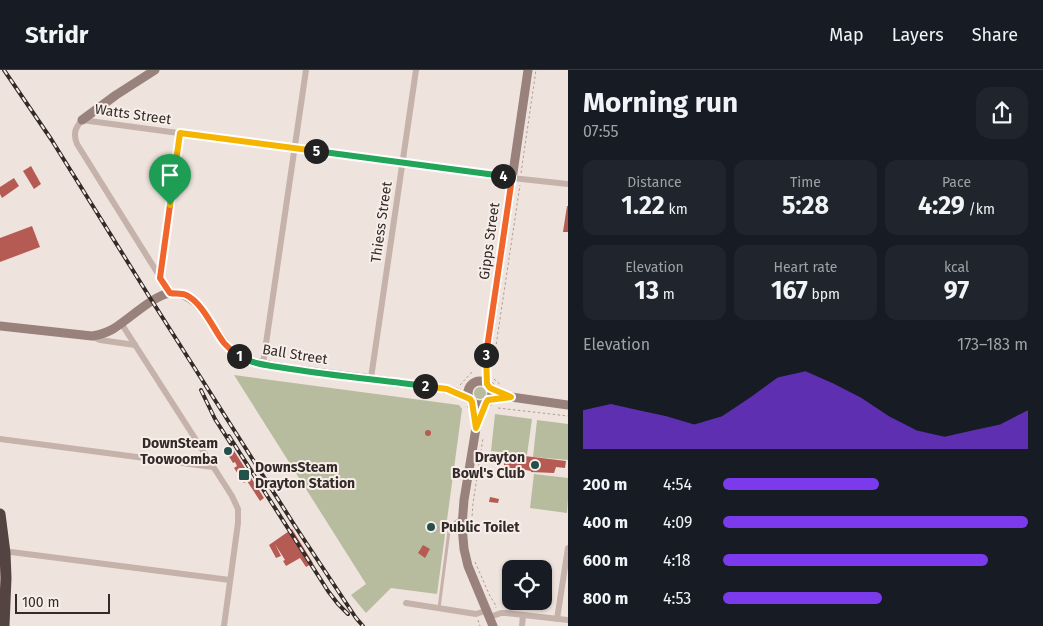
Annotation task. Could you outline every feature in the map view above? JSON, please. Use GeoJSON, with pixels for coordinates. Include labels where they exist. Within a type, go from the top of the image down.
{"type":"FeatureCollection","features":[{"type":"Feature","properties":{"kind":"highway"},"geometry":{"type":"LineString","coordinates":[[0,514],[6,578],[4,626]]}},
{"type":"Feature","properties":{"kind":"main road"},"geometry":{"type":"LineString","coordinates":[[82,120],[155,70]]}},
{"type":"Feature","properties":{"kind":"main road","name":"Gipps Street"},"geometry":{"type":"LineString","coordinates":[[473,384],[486,357],[516,178],[528,70]]}},
{"type":"Feature","properties":{"kind":"main road"},"geometry":{"type":"LineString","coordinates":[[0,326],[92,336],[104,334],[152,301],[170,293]]}},
{"type":"Feature","properties":{"kind":"main road","name":"Ball Street"},"geometry":{"type":"LineString","coordinates":[[170,293],[185,295],[190,298],[200,308],[229,348],[244,359],[306,371],[447,389],[471,400]]}},
{"type":"Feature","properties":{"kind":"main road","name":"Gipps Street"},"geometry":{"type":"LineString","coordinates":[[486,357],[490,383]]}},
{"type":"Feature","properties":{"kind":"main road"},"geometry":{"type":"LineString","coordinates":[[476,428],[468,392],[473,384],[481,381],[490,383],[511,397]]}},
{"type":"Feature","properties":{"kind":"main road"},"geometry":{"type":"LineString","coordinates":[[490,383],[491,394],[489,403],[476,428],[462,517],[466,558],[482,598],[492,613],[494,626]]}},
{"type":"Feature","properties":{"kind":"main road","name":"Ball Street"},"geometry":{"type":"LineString","coordinates":[[447,389],[473,384]]}},
{"type":"Feature","properties":{"kind":"main road"},"geometry":{"type":"LineString","coordinates":[[471,400],[479,404],[511,397],[568,406]]}},
{"type":"Feature","properties":{"kind":"street"},"geometry":{"type":"LineString","coordinates":[[263,364],[306,70]]}},
{"type":"Feature","properties":{"kind":"street","name":"Thiess Street"},"geometry":{"type":"LineString","coordinates":[[371,378],[416,70]]}},
{"type":"Feature","properties":{"kind":"street","name":"Watts Street"},"geometry":{"type":"LineString","coordinates":[[82,120],[568,184]]}},
{"type":"Feature","properties":{"kind":"street"},"geometry":{"type":"LineString","coordinates":[[82,120],[75,129],[75,139],[170,293]]}},
{"type":"Feature","properties":{"kind":"street"},"geometry":{"type":"LineString","coordinates":[[121,323],[232,496],[238,509],[238,523],[224,626]]}},
{"type":"Feature","properties":{"kind":"street"},"geometry":{"type":"LineString","coordinates":[[92,336],[100,340],[135,345]]}},
{"type":"Feature","properties":{"kind":"street"},"geometry":{"type":"LineString","coordinates":[[0,439],[213,468]]}},
{"type":"Feature","properties":{"kind":"street"},"geometry":{"type":"LineString","coordinates":[[557,618],[568,548]]}},
{"type":"Feature","properties":{"kind":"street"},"geometry":{"type":"LineString","coordinates":[[5,552],[230,580]]}},
{"type":"Feature","properties":{"kind":"street"},"geometry":{"type":"LineString","coordinates":[[406,603],[476,614],[501,612],[568,620]]}},
{"type":"Feature","properties":{"kind":"street"},"geometry":{"type":"LineString","coordinates":[[522,626],[523,615]]}},
{"type":"Feature","properties":{"kind":"lane"},"geometry":{"type":"LineString","coordinates":[[439,608],[449,531],[451,525],[462,517]]}},
{"type":"Feature","properties":{"kind":"path"},"geometry":{"type":"LineString","coordinates":[[493,365],[516,178],[536,70]]}},
{"type":"Feature","properties":{"kind":"path"},"geometry":{"type":"LineString","coordinates":[[160,278],[180,133]]}},
{"type":"Feature","properties":{"kind":"path"},"geometry":{"type":"LineString","coordinates":[[460,385],[474,372]]}},
{"type":"Feature","properties":{"kind":"path"},"geometry":{"type":"LineString","coordinates":[[490,383],[495,381],[501,386]]}},
{"type":"Feature","properties":{"kind":"path"},"geometry":{"type":"LineString","coordinates":[[489,403],[568,416]]}},
{"type":"Feature","properties":{"kind":"path"},"geometry":{"type":"LineString","coordinates":[[471,531],[483,435]]}},
{"type":"Feature","properties":{"kind":"path"},"geometry":{"type":"LineString","coordinates":[[429,522],[435,523],[440,530]]}},
{"type":"Feature","properties":{"kind":"path"},"geometry":{"type":"LineString","coordinates":[[427,532],[449,531]]}},
{"type":"Feature","properties":{"kind":"path"},"geometry":{"type":"LineString","coordinates":[[474,558],[495,604],[492,613]]}},
{"type":"Feature","properties":{"kind":"green space"},"geometry":{"type":"Polygon","coordinates":[[[234,375],[459,405],[462,409],[437,594],[391,588],[366,613],[351,595],[366,584],[234,375]]]}},
{"type":"Feature","properties":{"kind":"green space"},"geometry":{"type":"Polygon","coordinates":[[[482,387],[485,388],[485,398],[478,399],[475,398],[474,391],[475,388],[482,387]]]}},
{"type":"Feature","properties":{"kind":"green space"},"geometry":{"type":"Polygon","coordinates":[[[495,414],[532,419],[527,455],[491,451],[495,414]]]}},
{"type":"Feature","properties":{"kind":"green space"},"geometry":{"type":"Polygon","coordinates":[[[537,420],[568,424],[568,460],[533,457],[537,420]]]}},
{"type":"Feature","properties":{"kind":"green space"},"geometry":{"type":"Polygon","coordinates":[[[534,474],[568,478],[567,513],[530,508],[534,474]]]}},
{"type":"Feature","properties":{"kind":"building"},"geometry":{"type":"Polygon","coordinates":[[[31,166],[41,184],[34,189],[23,171],[31,166]]]}},
{"type":"Feature","properties":{"kind":"building"},"geometry":{"type":"Polygon","coordinates":[[[14,178],[19,186],[2,198],[0,187],[14,178]]]}},
{"type":"Feature","properties":{"kind":"building"},"geometry":{"type":"Polygon","coordinates":[[[567,206],[568,232],[563,232],[567,206]]]}},
{"type":"Feature","properties":{"kind":"building"},"geometry":{"type":"Polygon","coordinates":[[[32,226],[40,247],[0,262],[0,238],[32,226]]]}},
{"type":"Feature","properties":{"kind":"building"},"geometry":{"type":"Polygon","coordinates":[[[428,430],[431,433],[428,436],[425,433],[428,430]]]}},
{"type":"Feature","properties":{"kind":"building","name":"DownsSteam Drayton Station"},"geometry":{"type":"Polygon","coordinates":[[[231,446],[264,498],[260,501],[247,481],[244,483],[234,468],[237,466],[235,462],[233,463],[225,450],[231,446]]]}},
{"type":"Feature","properties":{"kind":"building","name":"Drayton Bowl's Club"},"geometry":{"type":"Polygon","coordinates":[[[507,454],[566,461],[565,468],[556,467],[554,473],[526,470],[525,475],[504,472],[507,454]]]}},
{"type":"Feature","properties":{"kind":"building"},"geometry":{"type":"Polygon","coordinates":[[[490,497],[499,499],[498,503],[489,502],[490,497]]]}},
{"type":"Feature","properties":{"kind":"building","name":"Public Toilet"},"geometry":{"type":"Polygon","coordinates":[[[429,522],[435,523],[433,532],[427,531],[429,522]]]}},
{"type":"Feature","properties":{"kind":"building"},"geometry":{"type":"Polygon","coordinates":[[[292,529],[313,563],[306,567],[300,558],[286,566],[283,561],[285,560],[275,544],[281,556],[276,558],[269,545],[292,529]]]}},
{"type":"Feature","properties":{"kind":"building"},"geometry":{"type":"Polygon","coordinates":[[[423,545],[430,549],[425,558],[418,553],[423,545]]]}},
{"type":"Feature","properties":{"kind":"railway"},"geometry":{"type":"LineString","coordinates":[[4,70],[51,139],[295,526],[363,626]]}},
{"type":"Feature","properties":{"kind":"railway"},"geometry":{"type":"LineString","coordinates":[[201,390],[215,419],[231,444]]}},
{"type":"Feature","properties":{"kind":"railway"},"geometry":{"type":"LineString","coordinates":[[229,436],[328,591],[348,614]]}},
{"type":"Feature","properties":{"kind":"place","name":"DownSteam Toowoomba"},"geometry":{"type":"Point","coordinates":[228,451]}},
{"type":"Feature","properties":{"kind":"place","name":"Drayton Bowl's Club"},"geometry":{"type":"Point","coordinates":[535,465]}},
{"type":"Feature","properties":{"kind":"place","name":"DownsSteam Drayton Station"},"geometry":{"type":"Point","coordinates":[244,475]}},
{"type":"Feature","properties":{"kind":"place","name":"Public Toilet"},"geometry":{"type":"Point","coordinates":[431,527]}},
{"type":"Feature","properties":{"kind":"route"},"geometry":{"type":"LineString","coordinates":[[180,133],[512,178],[486,357],[487,384],[490,388],[511,397],[488,400],[476,428],[470,399],[447,389],[306,371],[244,359],[229,348],[220,338],[195,302],[185,295],[170,293],[160,278],[170,205],[180,133]]}}]}
